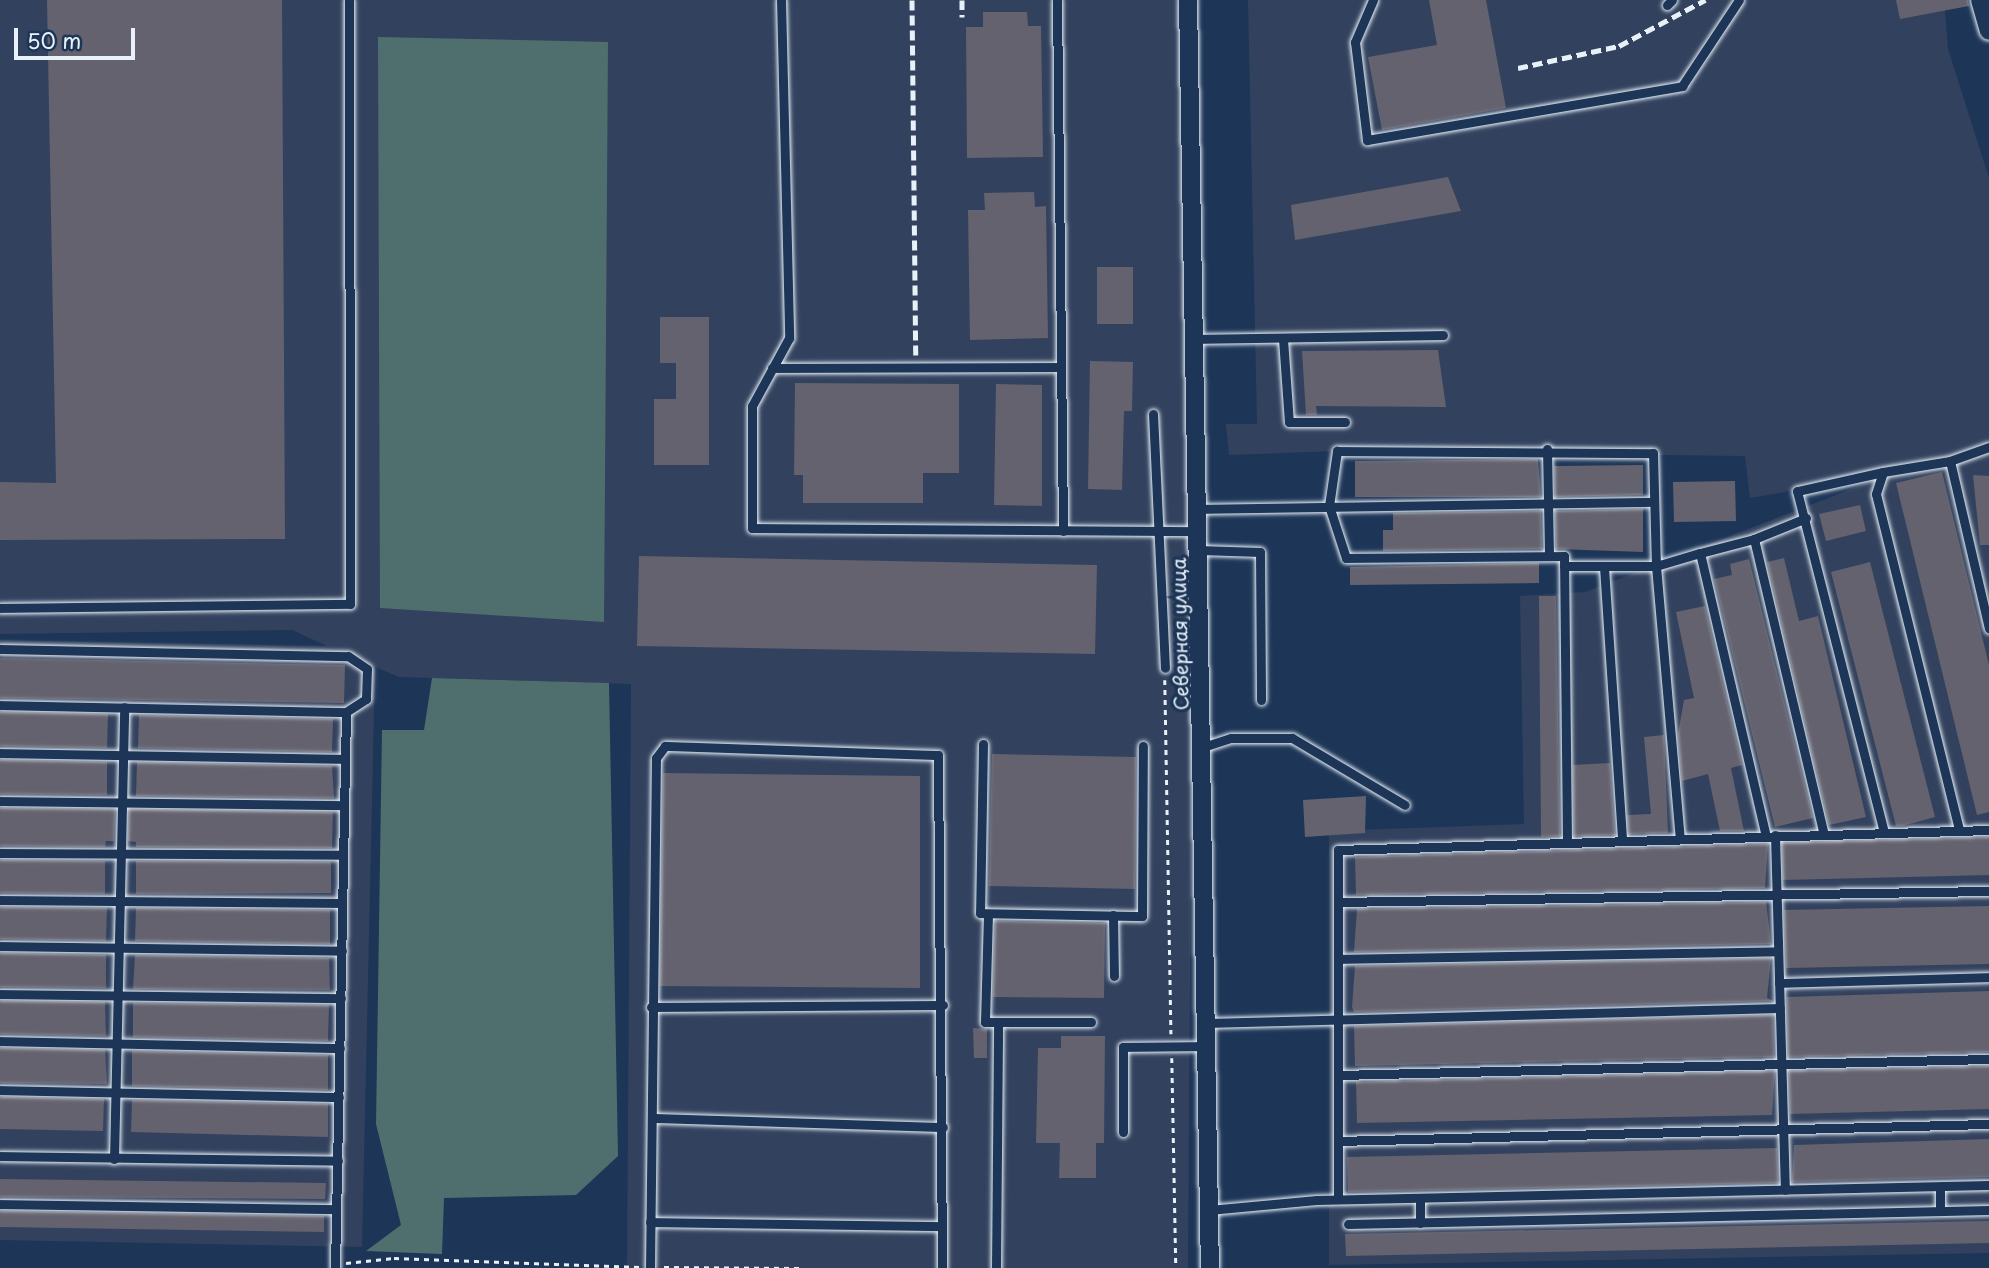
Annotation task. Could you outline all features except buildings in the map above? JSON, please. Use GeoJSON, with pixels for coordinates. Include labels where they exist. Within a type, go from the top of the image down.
{"type":"FeatureCollection","features":[{"type":"Feature","properties":{"kind":"street","name":"Северная улица"},"geometry":{"type":"LineString","coordinates":[[1188,0],[1210,1268]]}},
{"type":"Feature","properties":{"kind":"street"},"geometry":{"type":"LineString","coordinates":[[1980,0],[1989,31]]}},
{"type":"Feature","properties":{"kind":"lane"},"geometry":{"type":"LineString","coordinates":[[0,608],[351,604],[349,0]]}},
{"type":"Feature","properties":{"kind":"lane"},"geometry":{"type":"LineString","coordinates":[[781,0],[789,338],[752,406],[752,528],[1199,531]]}},
{"type":"Feature","properties":{"kind":"lane"},"geometry":{"type":"LineString","coordinates":[[1057,0],[1063,531]]}},
{"type":"Feature","properties":{"kind":"lane"},"geometry":{"type":"LineString","coordinates":[[1373,0],[1355,41],[1367,140],[1682,86],[1739,0]]}},
{"type":"Feature","properties":{"kind":"lane"},"geometry":{"type":"LineString","coordinates":[[1195,340],[1443,335]]}},
{"type":"Feature","properties":{"kind":"lane"},"geometry":{"type":"LineString","coordinates":[[1283,340],[1289,422],[1345,422]]}},
{"type":"Feature","properties":{"kind":"lane"},"geometry":{"type":"LineString","coordinates":[[772,369],[1061,367]]}},
{"type":"Feature","properties":{"kind":"lane"},"geometry":{"type":"LineString","coordinates":[[1153,414],[1156,531],[1165,668]]}},
{"type":"Feature","properties":{"kind":"lane"},"geometry":{"type":"LineString","coordinates":[[1884,832],[1797,491],[1950,461],[1989,447]]}},
{"type":"Feature","properties":{"kind":"lane"},"geometry":{"type":"LineString","coordinates":[[1547,449],[1549,556]]}},
{"type":"Feature","properties":{"kind":"lane"},"geometry":{"type":"LineString","coordinates":[[1567,842],[1564,556],[1346,558],[1329,506],[1337,451],[1547,449],[1653,453],[1656,566],[1680,838]]}},
{"type":"Feature","properties":{"kind":"lane"},"geometry":{"type":"LineString","coordinates":[[1950,461],[1989,629]]}},
{"type":"Feature","properties":{"kind":"lane"},"geometry":{"type":"LineString","coordinates":[[1883,472],[1876,494],[1959,830]]}},
{"type":"Feature","properties":{"kind":"lane"},"geometry":{"type":"LineString","coordinates":[[1198,509],[1654,502]]}},
{"type":"Feature","properties":{"kind":"lane"},"geometry":{"type":"LineString","coordinates":[[1564,566],[1656,566],[1754,539],[1806,518]]}},
{"type":"Feature","properties":{"kind":"lane"},"geometry":{"type":"LineString","coordinates":[[1754,539],[1824,834]]}},
{"type":"Feature","properties":{"kind":"lane"},"geometry":{"type":"LineString","coordinates":[[1199,550],[1260,552],[1261,700]]}},
{"type":"Feature","properties":{"kind":"lane"},"geometry":{"type":"LineString","coordinates":[[1700,553],[1771,836],[1777,893],[1785,1190]]}},
{"type":"Feature","properties":{"kind":"lane"},"geometry":{"type":"LineString","coordinates":[[1604,567],[1622,840]]}},
{"type":"Feature","properties":{"kind":"lane"},"geometry":{"type":"LineString","coordinates":[[0,649],[348,656],[367,669],[366,699],[346,712],[0,705]]}},
{"type":"Feature","properties":{"kind":"lane"},"geometry":{"type":"LineString","coordinates":[[114,1158],[124,707]]}},
{"type":"Feature","properties":{"kind":"lane"},"geometry":{"type":"LineString","coordinates":[[335,1268],[346,712]]}},
{"type":"Feature","properties":{"kind":"lane"},"geometry":{"type":"LineString","coordinates":[[1203,747],[1231,738],[1292,738],[1405,805]]}},
{"type":"Feature","properties":{"kind":"lane"},"geometry":{"type":"LineString","coordinates":[[983,744],[980,912],[1142,916],[1143,746]]}},
{"type":"Feature","properties":{"kind":"lane"},"geometry":{"type":"LineString","coordinates":[[650,1268],[656,758],[665,746],[938,755],[943,1005],[942,1268]]}},
{"type":"Feature","properties":{"kind":"lane"},"geometry":{"type":"LineString","coordinates":[[0,754],[345,758]]}},
{"type":"Feature","properties":{"kind":"lane"},"geometry":{"type":"LineString","coordinates":[[0,801],[344,805]]}},
{"type":"Feature","properties":{"kind":"lane"},"geometry":{"type":"LineString","coordinates":[[1338,1199],[1338,850],[1989,830]]}},
{"type":"Feature","properties":{"kind":"lane"},"geometry":{"type":"LineString","coordinates":[[0,853],[343,855]]}},
{"type":"Feature","properties":{"kind":"lane"},"geometry":{"type":"LineString","coordinates":[[1338,902],[1989,891]]}},
{"type":"Feature","properties":{"kind":"lane"},"geometry":{"type":"LineString","coordinates":[[0,900],[342,903]]}},
{"type":"Feature","properties":{"kind":"lane"},"geometry":{"type":"LineString","coordinates":[[988,914],[985,1022],[1091,1022]]}},
{"type":"Feature","properties":{"kind":"lane"},"geometry":{"type":"LineString","coordinates":[[1113,915],[1114,976]]}},
{"type":"Feature","properties":{"kind":"lane"},"geometry":{"type":"LineString","coordinates":[[0,946],[342,951]]}},
{"type":"Feature","properties":{"kind":"lane"},"geometry":{"type":"LineString","coordinates":[[1338,959],[1778,951]]}},
{"type":"Feature","properties":{"kind":"lane"},"geometry":{"type":"LineString","coordinates":[[1779,983],[1989,977]]}},
{"type":"Feature","properties":{"kind":"lane"},"geometry":{"type":"LineString","coordinates":[[0,994],[341,998]]}},
{"type":"Feature","properties":{"kind":"lane"},"geometry":{"type":"LineString","coordinates":[[652,1007],[943,1005]]}},
{"type":"Feature","properties":{"kind":"lane"},"geometry":{"type":"LineString","coordinates":[[1206,1023],[1780,1008]]}},
{"type":"Feature","properties":{"kind":"lane"},"geometry":{"type":"LineString","coordinates":[[996,1268],[998,1022]]}},
{"type":"Feature","properties":{"kind":"lane"},"geometry":{"type":"LineString","coordinates":[[0,1041],[340,1048]]}},
{"type":"Feature","properties":{"kind":"lane"},"geometry":{"type":"LineString","coordinates":[[1123,1132],[1123,1047],[1207,1046]]}},
{"type":"Feature","properties":{"kind":"lane"},"geometry":{"type":"LineString","coordinates":[[1338,1075],[1989,1059]]}},
{"type":"Feature","properties":{"kind":"lane"},"geometry":{"type":"LineString","coordinates":[[0,1090],[339,1097]]}},
{"type":"Feature","properties":{"kind":"lane"},"geometry":{"type":"LineString","coordinates":[[652,1118],[943,1126]]}},
{"type":"Feature","properties":{"kind":"lane"},"geometry":{"type":"LineString","coordinates":[[1338,1140],[1989,1124]]}},
{"type":"Feature","properties":{"kind":"lane"},"geometry":{"type":"LineString","coordinates":[[0,1156],[338,1161]]}},
{"type":"Feature","properties":{"kind":"lane"},"geometry":{"type":"LineString","coordinates":[[1209,1210],[1338,1199],[1989,1185]]}},
{"type":"Feature","properties":{"kind":"lane"},"geometry":{"type":"LineString","coordinates":[[1940,1187],[1940,1211]]}},
{"type":"Feature","properties":{"kind":"lane"},"geometry":{"type":"LineString","coordinates":[[1420,1198],[1420,1223]]}},
{"type":"Feature","properties":{"kind":"lane"},"geometry":{"type":"LineString","coordinates":[[0,1203],[336,1209]]}},
{"type":"Feature","properties":{"kind":"lane"},"geometry":{"type":"LineString","coordinates":[[1348,1224],[1989,1210]]}},
{"type":"Feature","properties":{"kind":"lane"},"geometry":{"type":"LineString","coordinates":[[650,1222],[942,1226]]}},
{"type":"Feature","properties":{"kind":"path"},"geometry":{"type":"LineString","coordinates":[[1165,668],[1176,1268]]}},
{"type":"Feature","properties":{"kind":"path"},"geometry":{"type":"LineString","coordinates":[[335,1268],[354,1260],[394,1258],[650,1268],[801,1268]]}},
{"type":"Feature","properties":{"kind":"shaded area"},"geometry":{"type":"Polygon","coordinates":[[[0,0],[1178,0],[1192,686],[1188,1268],[627,1268],[631,684],[399,677],[375,667],[362,1247],[0,1240],[0,640],[327,646],[292,630],[0,634],[0,0]]]}},
{"type":"Feature","properties":{"kind":"shaded area"},"geometry":{"type":"Polygon","coordinates":[[[1248,0],[1944,0],[1948,49],[1989,178],[1989,1253],[1329,1265],[1329,831],[1524,824],[1520,596],[1585,592],[1893,473],[1750,498],[1745,456],[1337,451],[1229,455],[1226,424],[1257,424],[1248,0]]]}},
{"type":"Feature","properties":{"kind":"green space"},"geometry":{"type":"Polygon","coordinates":[[[378,37],[608,42],[604,622],[380,608],[378,37]]]}},
{"type":"Feature","properties":{"kind":"green space"},"geometry":{"type":"Polygon","coordinates":[[[432,678],[609,683],[618,1156],[576,1195],[444,1198],[442,1254],[366,1251],[401,1225],[376,1124],[382,730],[424,730],[432,678]]]}},
{"type":"Feature","properties":{"kind":"railway"},"geometry":{"type":"LineString","coordinates":[[912,0],[916,358]]}},
{"type":"Feature","properties":{"kind":"railway"},"geometry":{"type":"LineString","coordinates":[[962,0],[962,17]]}},
{"type":"Feature","properties":{"kind":"railway"},"geometry":{"type":"LineString","coordinates":[[1518,68],[1619,46],[1705,0]]}}]}
